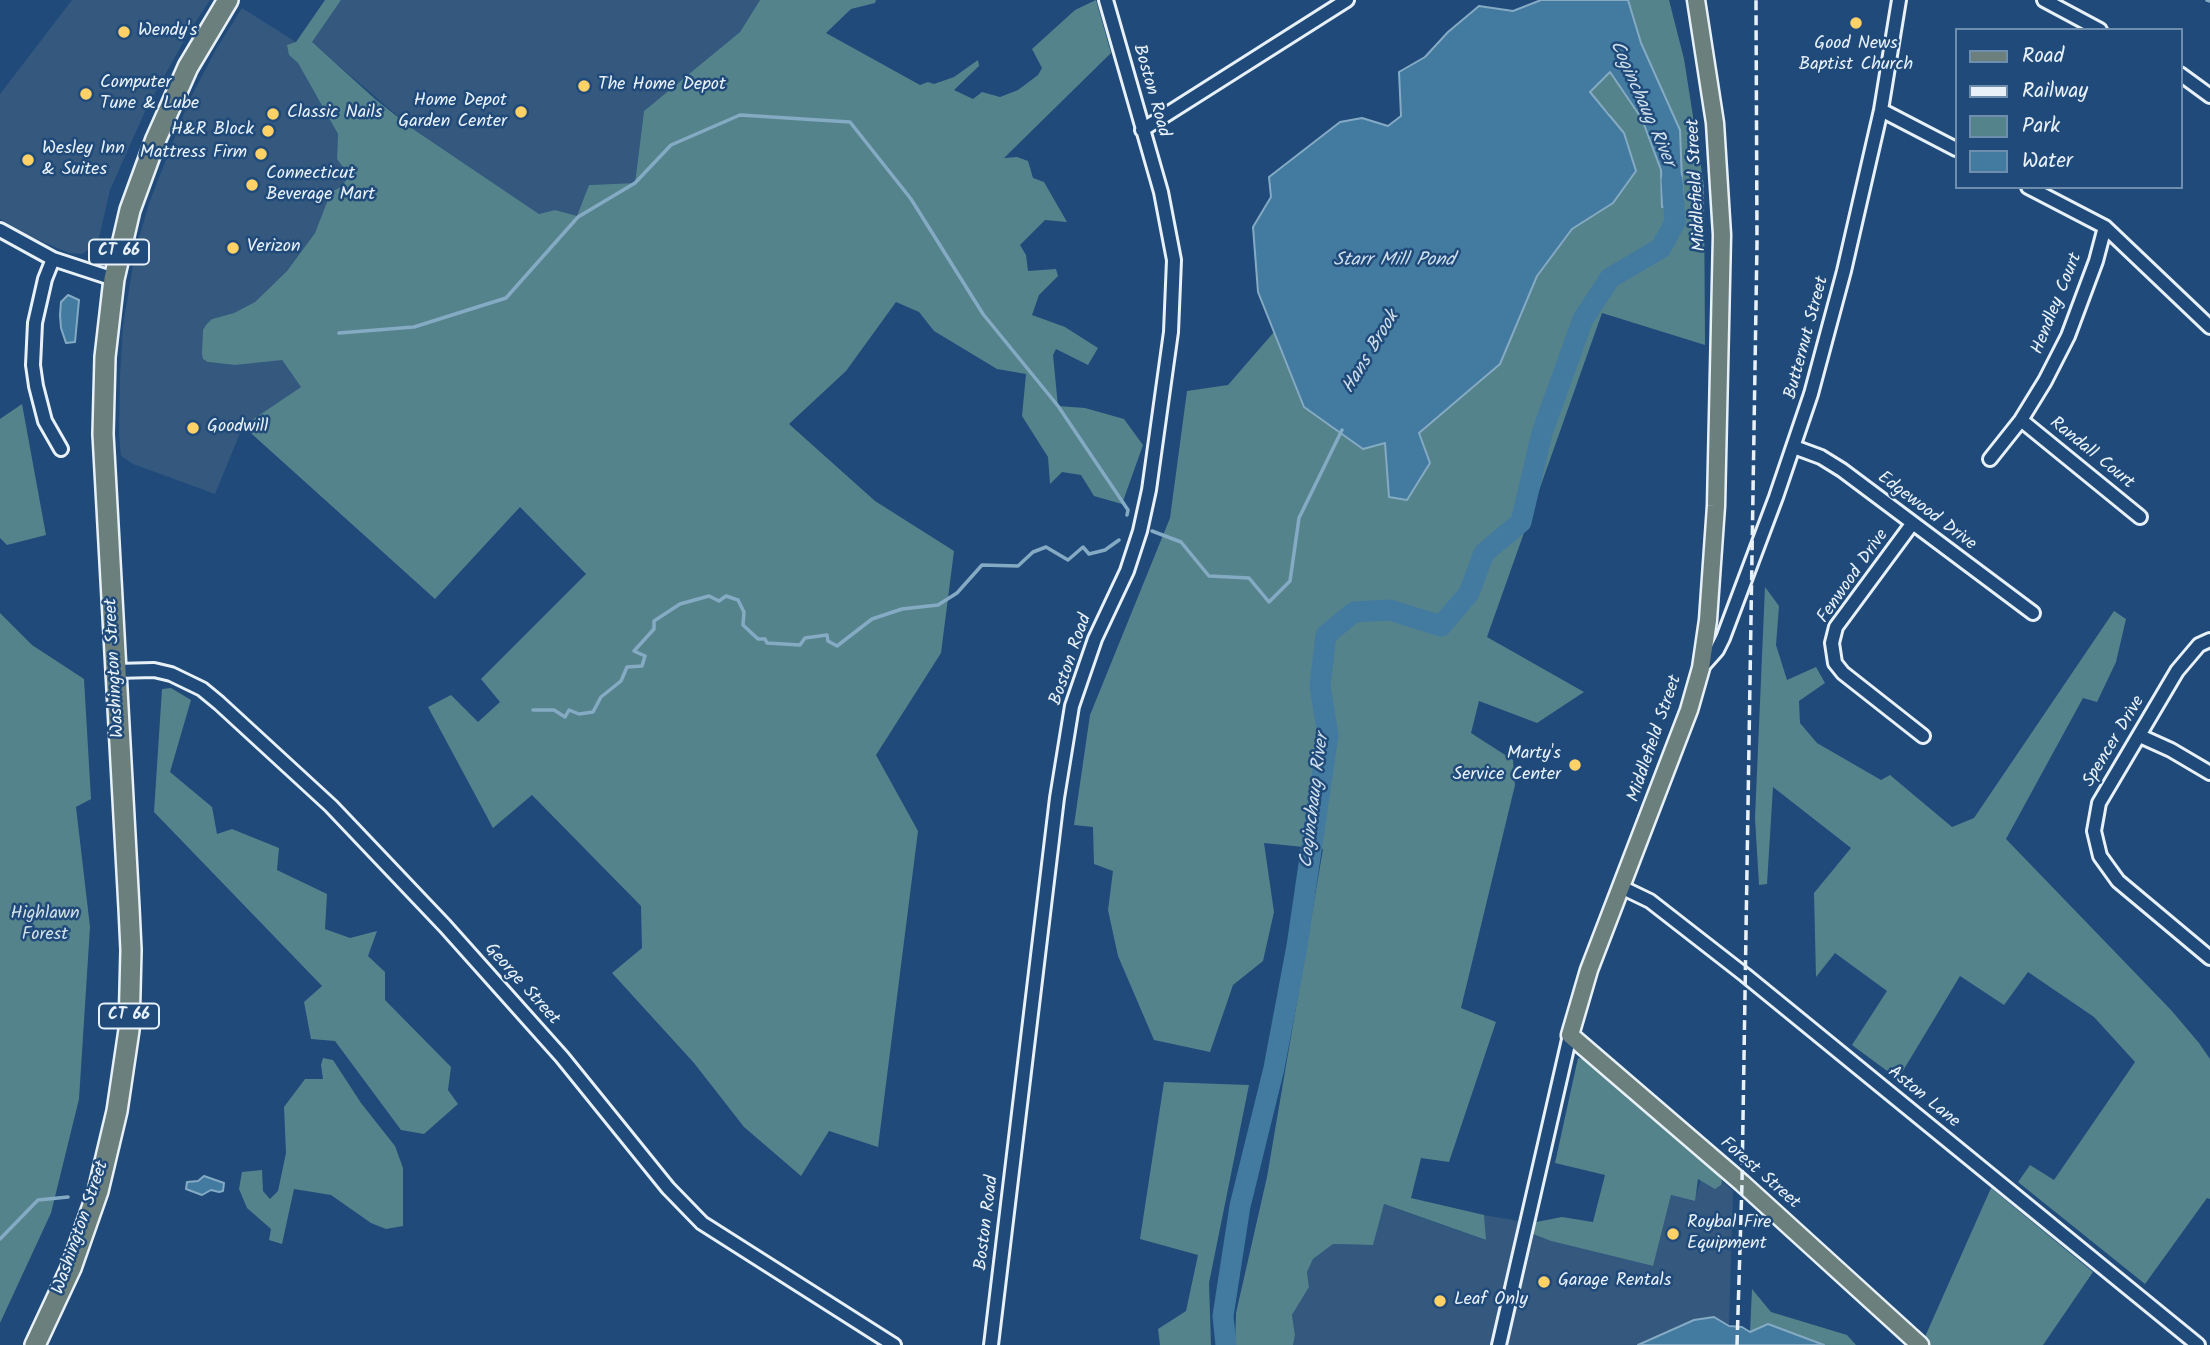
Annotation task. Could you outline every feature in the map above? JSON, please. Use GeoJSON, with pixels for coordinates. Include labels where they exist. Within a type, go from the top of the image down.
{"type":"FeatureCollection","features":[{"type":"Feature","properties":{"kind":"highway","name":"Washington Street"},"geometry":{"type":"LineString","coordinates":[[35,1345],[71,1268],[89,1217],[108,1151],[129,1030],[131,950],[102,406],[114,279],[130,210],[156,139],[188,67],[228,0]]}},
{"type":"Feature","properties":{"kind":"main road","name":"Middlefield Street"},"geometry":{"type":"LineString","coordinates":[[1570,1035],[1589,970],[1689,710],[1700,668],[1709,607],[1716,506],[1722,235],[1715,123],[1696,0]]}},
{"type":"Feature","properties":{"kind":"main road","name":"Forest Street"},"geometry":{"type":"LineString","coordinates":[[1570,1035],[1742,1183],[1920,1345]]}},
{"type":"Feature","properties":{"kind":"street","name":"Boston Road"},"geometry":{"type":"LineString","coordinates":[[991,1345],[1057,798],[1072,706],[1095,639],[1127,571],[1140,530],[1149,490],[1171,332],[1174,260],[1161,192],[1106,0]]}},
{"type":"Feature","properties":{"kind":"street"},"geometry":{"type":"LineString","coordinates":[[1142,130],[1347,0]]}},
{"type":"Feature","properties":{"kind":"street","name":"Butternut Street"},"geometry":{"type":"LineString","coordinates":[[1700,668],[1717,650],[1723,638],[1794,447],[1828,336],[1881,110],[1899,0]]}},
{"type":"Feature","properties":{"kind":"street"},"geometry":{"type":"LineString","coordinates":[[2044,0],[2096,28]]}},
{"type":"Feature","properties":{"kind":"street"},"geometry":{"type":"LineString","coordinates":[[2182,75],[2210,96]]}},
{"type":"Feature","properties":{"kind":"street"},"geometry":{"type":"LineString","coordinates":[[1881,110],[1954,148]]}},
{"type":"Feature","properties":{"kind":"street"},"geometry":{"type":"LineString","coordinates":[[2032,189],[2105,227],[2210,327]]}},
{"type":"Feature","properties":{"kind":"street","name":"Hendley Court"},"geometry":{"type":"LineString","coordinates":[[1990,459],[2021,419],[2045,381],[2068,336],[2096,261],[2105,227]]}},
{"type":"Feature","properties":{"kind":"street"},"geometry":{"type":"LineString","coordinates":[[0,230],[53,259],[114,279]]}},
{"type":"Feature","properties":{"kind":"street"},"geometry":{"type":"LineString","coordinates":[[53,259],[45,279],[35,323],[33,365],[45,421],[61,449]]}},
{"type":"Feature","properties":{"kind":"street","name":"Randall Court"},"geometry":{"type":"LineString","coordinates":[[2021,419],[2140,517]]}},
{"type":"Feature","properties":{"kind":"street","name":"Edgewood Drive"},"geometry":{"type":"LineString","coordinates":[[1794,447],[1821,457],[1842,470],[2033,613]]}},
{"type":"Feature","properties":{"kind":"street","name":"Fenwood Drive"},"geometry":{"type":"LineString","coordinates":[[1912,524],[1836,627],[1832,643],[1835,663],[1843,673],[1923,736]]}},
{"type":"Feature","properties":{"kind":"street","name":"Spencer Drive"},"geometry":{"type":"LineString","coordinates":[[2210,640],[2199,645],[2177,671],[2099,803],[2094,831],[2100,856],[2118,881],[2210,958]]}},
{"type":"Feature","properties":{"kind":"street","name":"George Street"},"geometry":{"type":"LineString","coordinates":[[116,671],[154,670],[171,674],[202,689],[219,703],[331,806],[436,916],[562,1057],[652,1170],[693,1214],[722,1237],[894,1345]]}},
{"type":"Feature","properties":{"kind":"street"},"geometry":{"type":"LineString","coordinates":[[2140,736],[2171,750],[2210,773]]}},
{"type":"Feature","properties":{"kind":"street","name":"Aston Lane"},"geometry":{"type":"LineString","coordinates":[[1621,887],[1650,901],[1734,967],[2198,1345]]}},
{"type":"Feature","properties":{"kind":"street","name":"Middlefield Street"},"geometry":{"type":"LineString","coordinates":[[1499,1345],[1570,1035]]}},
{"type":"Feature","properties":{"kind":"shaded area"},"geometry":{"type":"Polygon","coordinates":[[[72,0],[210,0],[147,107],[110,190],[99,238],[93,247],[82,254],[69,253],[0,219],[0,94],[72,0]]]}},
{"type":"Feature","properties":{"kind":"shaded area"},"geometry":{"type":"Polygon","coordinates":[[[341,0],[760,0],[740,32],[644,111],[635,183],[589,185],[578,217],[555,210],[539,214],[413,129],[311,42],[341,0]]]}},
{"type":"Feature","properties":{"kind":"shaded area"},"geometry":{"type":"Polygon","coordinates":[[[242,8],[296,42],[289,55],[298,63],[338,134],[337,159],[348,174],[343,186],[331,193],[315,233],[287,271],[255,302],[234,313],[212,319],[208,362],[235,365],[281,359],[301,387],[243,426],[215,494],[133,464],[121,456],[120,375],[123,325],[136,248],[149,203],[189,101],[215,51],[242,8]]]}},
{"type":"Feature","properties":{"kind":"shaded area"},"geometry":{"type":"Polygon","coordinates":[[[1701,1179],[1715,1188],[1722,1181],[1733,1191],[1729,1326],[1694,1320],[1638,1345],[1293,1345],[1295,1335],[1292,1315],[1309,1287],[1307,1272],[1313,1259],[1333,1244],[1373,1245],[1383,1204],[1485,1240],[1484,1215],[1531,1223],[1533,1234],[1551,1241],[1652,1266],[1671,1195],[1694,1201],[1701,1179]]]}},
{"type":"Feature","properties":{"kind":"green space"},"geometry":{"type":"Polygon","coordinates":[[[325,0],[341,0],[312,42],[375,99],[413,129],[539,214],[555,210],[577,216],[589,185],[635,183],[644,111],[740,32],[760,0],[876,0],[875,3],[851,9],[826,33],[920,85],[928,82],[934,84],[954,77],[978,60],[979,66],[954,90],[973,99],[982,92],[1000,97],[1018,90],[1038,75],[1042,68],[1032,49],[1075,10],[1096,0],[1111,53],[1004,158],[1017,157],[1028,161],[1033,178],[1044,182],[1067,222],[1045,220],[1020,245],[1026,255],[1028,271],[1056,269],[1058,276],[1039,295],[1032,315],[1065,327],[1098,348],[1088,365],[1056,349],[1053,355],[1058,406],[1085,408],[1124,419],[1143,445],[1122,504],[1094,496],[1081,475],[1062,472],[1050,484],[1048,457],[1022,416],[1026,374],[997,369],[934,331],[919,312],[896,302],[846,371],[789,424],[875,501],[954,551],[941,653],[876,755],[918,831],[878,1147],[829,1131],[801,1176],[744,1127],[694,1063],[612,973],[642,948],[641,906],[532,795],[493,828],[428,707],[451,695],[478,722],[500,702],[481,679],[586,574],[520,507],[435,599],[243,426],[301,387],[282,360],[235,365],[203,359],[203,330],[206,325],[212,319],[234,313],[255,302],[287,271],[315,233],[331,192],[343,186],[348,174],[337,159],[338,134],[298,63],[289,55],[287,45],[296,42],[325,0]]]}},
{"type":"Feature","properties":{"kind":"green space"},"geometry":{"type":"Polygon","coordinates":[[[1628,0],[1669,0],[1684,59],[1704,186],[1705,345],[1602,313],[1487,637],[1584,692],[1537,723],[1479,701],[1471,733],[1513,760],[1515,785],[1461,1008],[1496,1022],[1449,1162],[1421,1158],[1411,1198],[1484,1215],[1486,1240],[1384,1204],[1373,1245],[1333,1244],[1313,1259],[1307,1272],[1309,1287],[1292,1315],[1295,1335],[1293,1345],[1235,1345],[1236,1313],[1267,1177],[1323,849],[1264,843],[1274,912],[1263,961],[1233,985],[1210,1052],[1154,1040],[1118,956],[1108,910],[1113,871],[1094,864],[1093,827],[1074,825],[1090,715],[1170,518],[1187,391],[1228,385],[1274,332],[1304,407],[1385,442],[1389,497],[1419,433],[1500,364],[1537,276],[1572,229],[1613,203],[1610,114],[1590,92],[1610,72],[1642,119],[1661,170],[1662,206],[1682,205],[1628,0]]]}},
{"type":"Feature","properties":{"kind":"green space"},"geometry":{"type":"Polygon","coordinates":[[[22,404],[46,535],[7,545],[0,538],[0,419],[22,404]]]}},
{"type":"Feature","properties":{"kind":"green space"},"geometry":{"type":"Polygon","coordinates":[[[1765,587],[1779,606],[1776,645],[1787,680],[1816,667],[1825,683],[1799,701],[1800,723],[1817,743],[1881,780],[1890,775],[1952,827],[1974,818],[2114,611],[2126,619],[2116,662],[2097,702],[2083,698],[2006,839],[2171,1010],[2210,1059],[2210,1199],[2207,1198],[2145,1284],[2018,1182],[2030,1165],[2054,1180],[2135,1062],[2094,1017],[2028,972],[2004,1005],[1960,976],[1898,1079],[1852,1045],[1887,991],[1835,953],[1816,977],[1814,893],[1851,848],[1773,787],[1767,884],[1759,885],[1755,818],[1765,587]]]}},
{"type":"Feature","properties":{"kind":"green space","name":"Highlawn Forest"},"geometry":{"type":"Polygon","coordinates":[[[0,613],[32,645],[84,679],[91,799],[76,807],[90,927],[79,1099],[51,1213],[0,1323],[0,613]]]}},
{"type":"Feature","properties":{"kind":"green space"},"geometry":{"type":"Polygon","coordinates":[[[171,688],[191,700],[170,772],[212,807],[217,834],[232,829],[279,848],[277,870],[327,894],[325,929],[350,938],[377,931],[368,956],[385,972],[385,1000],[451,1067],[448,1090],[458,1104],[424,1134],[401,1130],[335,1041],[311,1039],[304,1002],[322,986],[154,812],[162,689],[171,688]]]}},
{"type":"Feature","properties":{"kind":"green space"},"geometry":{"type":"Polygon","coordinates":[[[323,1058],[333,1060],[361,1103],[395,1146],[403,1168],[403,1226],[386,1229],[371,1223],[331,1195],[294,1189],[282,1244],[269,1240],[271,1229],[247,1208],[239,1189],[242,1172],[262,1170],[263,1191],[270,1199],[278,1191],[286,1153],[284,1107],[305,1079],[323,1079],[323,1058]]]}},
{"type":"Feature","properties":{"kind":"green space"},"geometry":{"type":"Polygon","coordinates":[[[1578,1058],[1586,1060],[1719,1175],[1722,1181],[1715,1189],[1698,1179],[1695,1201],[1671,1195],[1653,1266],[1551,1241],[1533,1234],[1531,1223],[1562,1217],[1593,1222],[1605,1175],[1555,1163],[1578,1058]]]}},
{"type":"Feature","properties":{"kind":"green space"},"geometry":{"type":"Polygon","coordinates":[[[1164,1082],[1249,1085],[1209,1283],[1211,1345],[1160,1345],[1158,1329],[1186,1311],[1198,1255],[1140,1239],[1164,1082]]]}},
{"type":"Feature","properties":{"kind":"green space"},"geometry":{"type":"Polygon","coordinates":[[[1991,1188],[2093,1272],[2043,1345],[1930,1345],[1924,1339],[1991,1188]]]}},
{"type":"Feature","properties":{"kind":"green space"},"geometry":{"type":"Polygon","coordinates":[[[1752,1289],[1771,1312],[1847,1335],[1856,1345],[1824,1345],[1768,1324],[1750,1332],[1752,1289]]]}},
{"type":"Feature","properties":{"kind":"water","name":"Starr Mill Pond"},"geometry":{"type":"Polygon","coordinates":[[[1541,0],[1628,0],[1641,43],[1680,130],[1683,206],[1662,207],[1661,170],[1642,119],[1610,72],[1590,92],[1624,133],[1636,171],[1613,203],[1572,229],[1537,276],[1500,364],[1419,433],[1430,463],[1407,500],[1389,497],[1385,443],[1363,449],[1304,407],[1258,292],[1253,227],[1271,197],[1269,177],[1340,122],[1362,118],[1388,126],[1401,116],[1399,72],[1425,57],[1448,32],[1479,6],[1513,11],[1541,0]]]}},
{"type":"Feature","properties":{"kind":"water"},"geometry":{"type":"Polygon","coordinates":[[[68,295],[79,300],[75,342],[66,343],[60,315],[61,302],[68,295]]]}},
{"type":"Feature","properties":{"kind":"water"},"geometry":{"type":"Polygon","coordinates":[[[204,1176],[224,1183],[223,1191],[211,1190],[202,1195],[186,1189],[187,1182],[198,1181],[204,1176]]]}},
{"type":"Feature","properties":{"kind":"water"},"geometry":{"type":"Polygon","coordinates":[[[1714,1317],[1729,1326],[1742,1327],[1750,1332],[1768,1324],[1824,1345],[1638,1345],[1694,1320],[1714,1317]]]}},
{"type":"Feature","properties":{"kind":"waterway"},"geometry":{"type":"LineString","coordinates":[[339,333],[414,327],[506,298],[578,217],[635,183],[671,145],[740,115],[850,122],[911,199],[983,314],[1058,406],[1128,510],[1127,515]]}},
{"type":"Feature","properties":{"kind":"waterway","name":"Coginchaug River"},"geometry":{"type":"LineString","coordinates":[[1226,1345],[1223,1316],[1240,1206],[1274,1068],[1297,946],[1328,735],[1320,686],[1326,635],[1354,612],[1390,610],[1441,626],[1469,593],[1484,553],[1521,522],[1542,433],[1583,319],[1610,278],[1661,248],[1675,222],[1672,180]]}},
{"type":"Feature","properties":{"kind":"waterway","name":"Hans Brook"},"geometry":{"type":"LineString","coordinates":[[1152,531],[1181,542],[1209,576],[1249,578],[1269,602],[1290,581],[1299,518],[1342,430]]}},
{"type":"Feature","properties":{"kind":"waterway","name":"Hans Brook"},"geometry":{"type":"LineString","coordinates":[[533,710],[554,710],[565,717],[569,710],[579,714],[593,712],[601,697],[621,681],[627,667],[642,666],[645,656],[634,651],[654,629],[654,621],[680,604],[709,596],[719,601],[726,596],[738,600],[744,612],[743,625],[758,639],[765,639],[767,643],[800,645],[805,638],[827,635],[828,641],[837,646],[872,619],[902,609],[938,605],[957,593],[982,565],[1018,566],[1033,552],[1046,547],[1068,560],[1083,547],[1089,554],[1105,550],[1119,540]]}},
{"type":"Feature","properties":{"kind":"waterway"},"geometry":{"type":"LineString","coordinates":[[0,1239],[38,1200],[68,1197]]}},
{"type":"Feature","properties":{"kind":"railway"},"geometry":{"type":"LineString","coordinates":[[1737,1345],[1757,243],[1756,0]]}},
{"type":"Feature","properties":{"kind":"place","name":"Good News Baptist Church"},"geometry":{"type":"Point","coordinates":[1856,23]}},
{"type":"Feature","properties":{"kind":"place","name":"Wendy's"},"geometry":{"type":"Point","coordinates":[124,32]}},
{"type":"Feature","properties":{"kind":"place","name":"The Home Depot"},"geometry":{"type":"Point","coordinates":[584,86]}},
{"type":"Feature","properties":{"kind":"place","name":"Computer Tune & Lube"},"geometry":{"type":"Point","coordinates":[86,94]}},
{"type":"Feature","properties":{"kind":"place","name":"Home Depot Garden Center"},"geometry":{"type":"Point","coordinates":[521,112]}},
{"type":"Feature","properties":{"kind":"place","name":"Classic Nails"},"geometry":{"type":"Point","coordinates":[273,114]}},
{"type":"Feature","properties":{"kind":"place","name":"H&R Block"},"geometry":{"type":"Point","coordinates":[268,131]}},
{"type":"Feature","properties":{"kind":"place","name":"Mattress Firm"},"geometry":{"type":"Point","coordinates":[261,154]}},
{"type":"Feature","properties":{"kind":"place","name":"Wesley Inn & Suites"},"geometry":{"type":"Point","coordinates":[28,160]}},
{"type":"Feature","properties":{"kind":"place","name":"Connecticut Beverage Mart"},"geometry":{"type":"Point","coordinates":[252,185]}},
{"type":"Feature","properties":{"kind":"place","name":"Verizon"},"geometry":{"type":"Point","coordinates":[233,248]}},
{"type":"Feature","properties":{"kind":"place","name":"Goodwill"},"geometry":{"type":"Point","coordinates":[193,428]}},
{"type":"Feature","properties":{"kind":"place","name":"Marty's Service Center"},"geometry":{"type":"Point","coordinates":[1575,765]}},
{"type":"Feature","properties":{"kind":"place","name":"Roybal Fire Equipment"},"geometry":{"type":"Point","coordinates":[1673,1234]}},
{"type":"Feature","properties":{"kind":"place","name":"Garage Rentals"},"geometry":{"type":"Point","coordinates":[1544,1282]}},
{"type":"Feature","properties":{"kind":"place","name":"Leaf Only"},"geometry":{"type":"Point","coordinates":[1440,1301]}}]}
